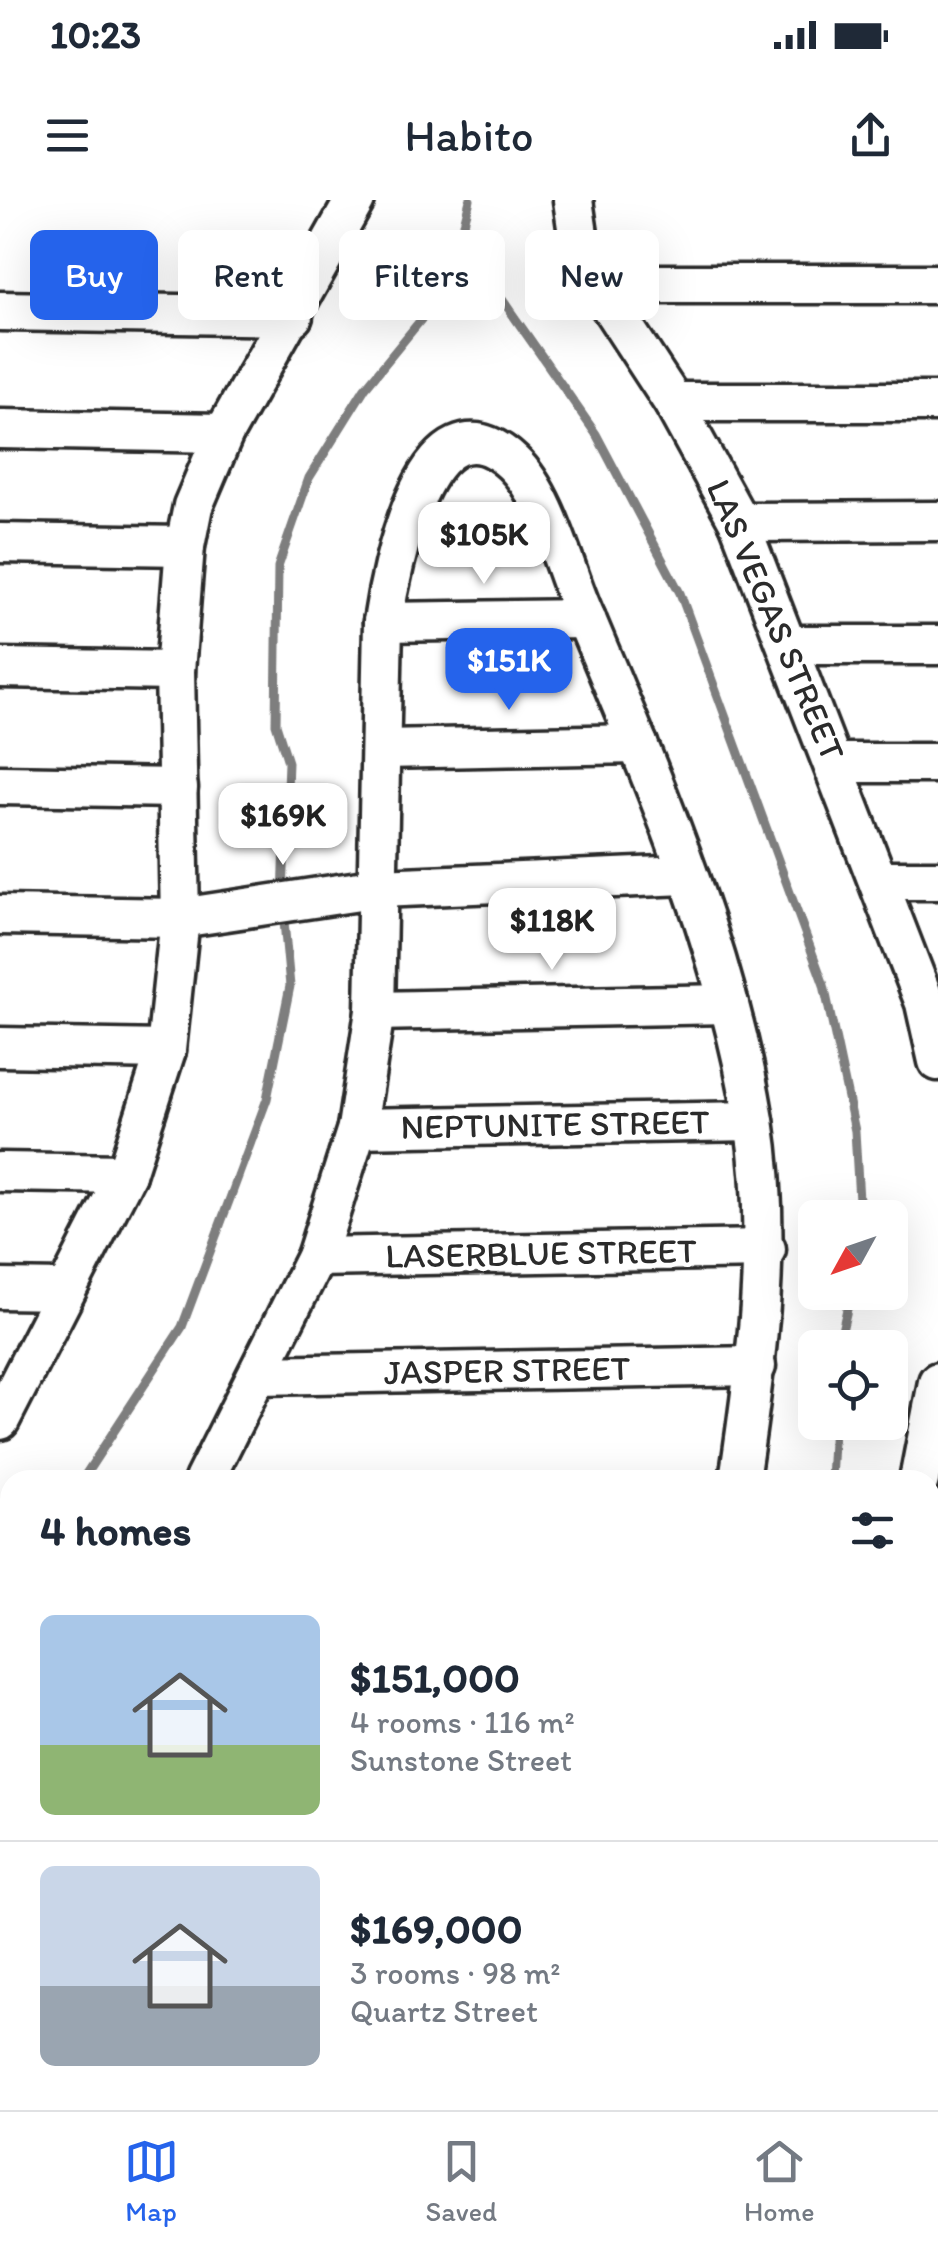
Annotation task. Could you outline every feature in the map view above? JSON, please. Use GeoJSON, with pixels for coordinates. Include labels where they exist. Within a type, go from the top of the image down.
{"type":"FeatureCollection","features":[{"type":"Feature","properties":{"kind":"street"},"geometry":{"type":"LineString","coordinates":[[319,267],[355,200]]}},
{"type":"Feature","properties":{"kind":"street","name":"LAS VEGAS STREET"},"geometry":{"type":"LineString","coordinates":[[573,200],[577,230]]}},
{"type":"Feature","properties":{"kind":"street"},"geometry":{"type":"LineString","coordinates":[[659,284],[938,284]]}},
{"type":"Feature","properties":{"kind":"street"},"geometry":{"type":"LineString","coordinates":[[0,311],[178,314]]}},
{"type":"Feature","properties":{"kind":"street"},"geometry":{"type":"LineString","coordinates":[[2,1413],[126,1174],[166,1050],[180,918],[175,671],[184,546],[194,506],[224,433],[291,320]]}},
{"type":"Feature","properties":{"kind":"street","name":"LAS VEGAS STREET"},"geometry":{"type":"LineString","coordinates":[[620,320],[674,402],[739,522],[879,880],[932,1003],[938,1061]]}},
{"type":"Feature","properties":{"kind":"street"},"geometry":{"type":"LineString","coordinates":[[674,402],[938,402]]}},
{"type":"Feature","properties":{"kind":"street"},"geometry":{"type":"LineString","coordinates":[[0,430],[224,433]]}},
{"type":"Feature","properties":{"kind":"street"},"geometry":{"type":"LineString","coordinates":[[209,1470],[316,1257],[357,1128],[375,1010],[383,622],[391,568],[418,492],[452,450],[472,445],[495,449],[532,487],[638,744],[729,1004],[754,1121],[766,1249],[756,1366],[740,1470]]}},
{"type":"Feature","properties":{"kind":"street"},"geometry":{"type":"LineString","coordinates":[[739,522],[938,521]]}},
{"type":"Feature","properties":{"kind":"street"},"geometry":{"type":"LineString","coordinates":[[0,543],[184,546]]}},
{"type":"Feature","properties":{"kind":"street"},"geometry":{"type":"LineString","coordinates":[[383,622],[586,619]]}},
{"type":"Feature","properties":{"kind":"street"},"geometry":{"type":"LineString","coordinates":[[790,645],[938,645]]}},
{"type":"Feature","properties":{"kind":"street"},"geometry":{"type":"LineString","coordinates":[[0,668],[175,671]]}},
{"type":"Feature","properties":{"kind":"street"},"geometry":{"type":"LineString","coordinates":[[382,749],[638,744]]}},
{"type":"Feature","properties":{"kind":"street"},"geometry":{"type":"LineString","coordinates":[[836,763],[938,763]]}},
{"type":"Feature","properties":{"kind":"street"},"geometry":{"type":"LineString","coordinates":[[0,785],[178,788]]}},
{"type":"Feature","properties":{"kind":"street"},"geometry":{"type":"LineString","coordinates":[[0,915],[180,918],[378,888],[686,875]]}},
{"type":"Feature","properties":{"kind":"street"},"geometry":{"type":"LineString","coordinates":[[879,880],[938,880]]}},
{"type":"Feature","properties":{"kind":"street"},"geometry":{"type":"LineString","coordinates":[[375,1010],[729,1004]]}},
{"type":"Feature","properties":{"kind":"street"},"geometry":{"type":"LineString","coordinates":[[0,1047],[166,1050]]}},
{"type":"Feature","properties":{"kind":"street","name":"NEPTUNITE STREET"},"geometry":{"type":"LineString","coordinates":[[357,1128],[754,1121]]}},
{"type":"Feature","properties":{"kind":"street"},"geometry":{"type":"LineString","coordinates":[[0,1172],[126,1174]]}},
{"type":"Feature","properties":{"kind":"street","name":"LASERBLUE STREET"},"geometry":{"type":"LineString","coordinates":[[316,1257],[766,1249]]}},
{"type":"Feature","properties":{"kind":"street"},"geometry":{"type":"LineString","coordinates":[[0,1289],[65,1290]]}},
{"type":"Feature","properties":{"kind":"street","name":"JASPER STREET"},"geometry":{"type":"LineString","coordinates":[[259,1375],[756,1366]]}},
{"type":"Feature","properties":{"kind":"street"},"geometry":{"type":"LineString","coordinates":[[920,1470],[938,1382]]}},
{"type":"Feature","properties":{"kind":"waterway"},"geometry":{"type":"LineString","coordinates":[[283,896],[288,762],[276,724],[278,567],[309,478],[365,388],[424,316],[460,239],[470,200]]}},
{"type":"Feature","properties":{"kind":"waterway"},"geometry":{"type":"LineString","coordinates":[[505,304],[596,434],[680,593],[824,985],[855,1131],[859,1200]]}},
{"type":"Feature","properties":{"kind":"waterway"},"geometry":{"type":"LineString","coordinates":[[89,1470],[182,1327],[267,1099],[290,986],[283,911]]}},
{"type":"Feature","properties":{"kind":"waterway"},"geometry":{"type":"LineString","coordinates":[[842,1330],[847,1310]]}},
{"type":"Feature","properties":{"kind":"waterway"},"geometry":{"type":"LineString","coordinates":[[832,1470],[833,1440]]}}]}
